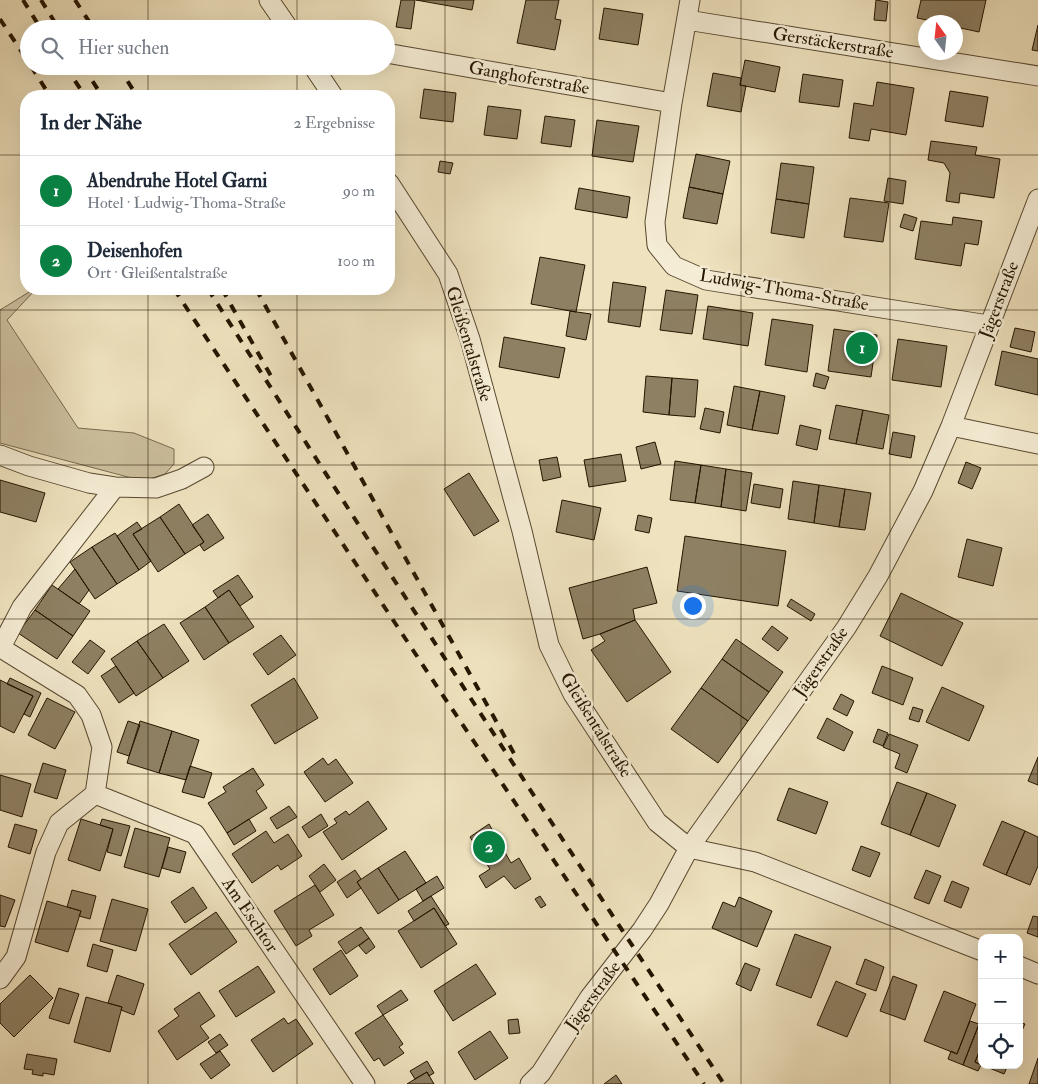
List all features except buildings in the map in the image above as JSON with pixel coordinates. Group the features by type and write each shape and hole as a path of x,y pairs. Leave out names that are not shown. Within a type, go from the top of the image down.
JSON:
{"street":[{"path":"270,0 283,20"},
{"name":"Ludwig-Thoma-Straße","path":"690,0 672,103 655,222 657,245 674,266 706,280 988,325"},
{"name":"Gerstäckerstraße","path":"687,20 1038,76"},
{"name":"Ganghoferstraße","path":"395,55 672,103"},
{"path":"319,75 329,90"},
{"name":"Gleißentalstraße","path":"395,192 448,274 478,368 522,531 549,645 572,694 657,822 689,848 755,862 978,949"},
{"name":"Jägerstraße","path":"530,1084 541,1073 590,997 642,930 689,848 851,620 878,576 923,491 951,426 988,325 1037,206"},
{"path":"951,426 1038,444"},
{"path":"0,454 29,466 115,487 156,488 182,479 204,467"},
{"path":"0,979 16,957 46,852 59,823 95,794 102,747 91,715 78,695 1,649 22,606 115,487"},
{"name":"Am Eschtor","path":"95,794 195,834 365,1084"},
{"path":"1023,968 1038,974"}],"shaded area":[{"path":"24,295 30,295 7,320 78,428 134,433 174,449 174,464 165,474 143,481 0,443 0,310"}],"railway":[{"path":"23,0 35,20"},
{"path":"41,0 53,20"},
{"path":"75,0 88,20"},
{"path":"0,19 20,49"},
{"path":"37,75 46,90"},
{"path":"71,75 81,90"},
{"path":"89,75 98,90"},
{"path":"124,75 133,90"},
{"path":"178,295 442,694 704,1084"},
{"path":"212,295 464,688 724,1084"},
{"path":"225,295 271,376"},
{"path":"259,295 516,757"}],"place":[{"name":"Abendruhe Hotel Garni","path":"862,348"},
{"name":"Deisenhofen","path":"489,847"}]}
